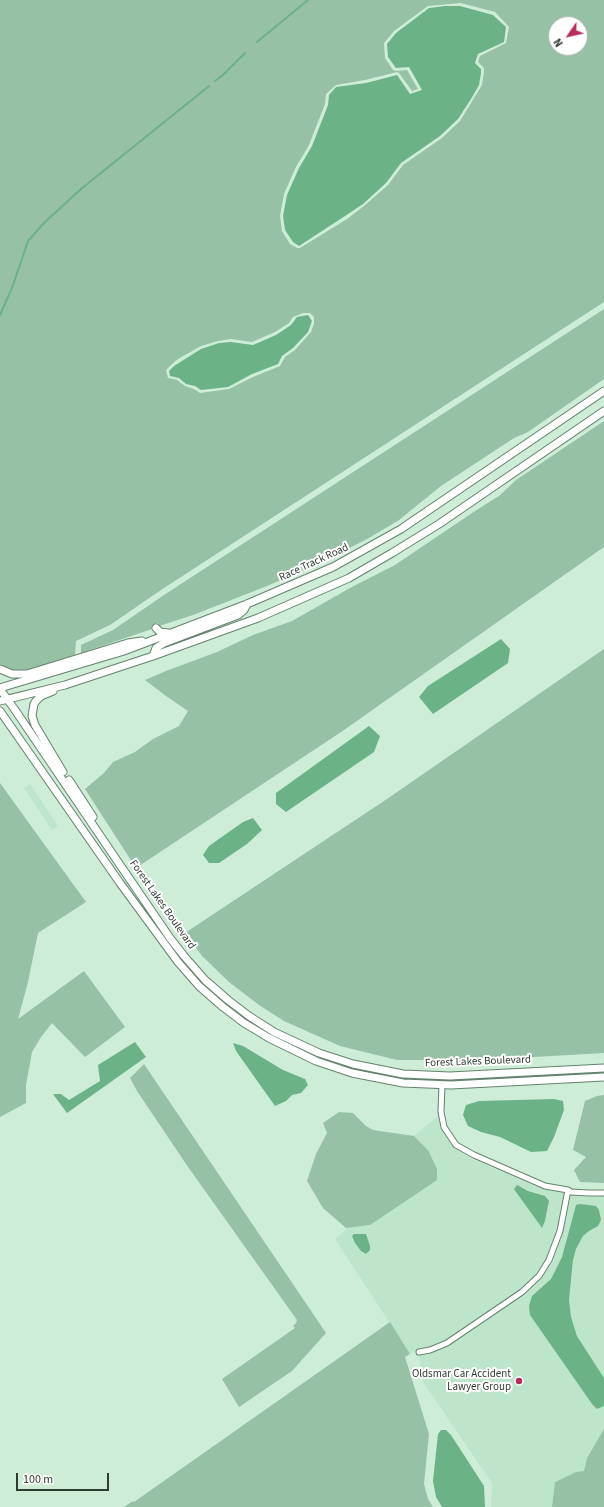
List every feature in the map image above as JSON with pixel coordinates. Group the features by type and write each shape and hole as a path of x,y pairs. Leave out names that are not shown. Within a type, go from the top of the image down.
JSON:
{"main road":[{"name":"Race Track Road","path":"0,689 124,651 247,604 333,567 383,540 429,511 604,391"},
{"path":"4,700 65,685 154,656 258,618 321,591 374,564 439,524 604,411"},
{"path":"154,656 156,648 164,643 238,615 244,610 247,604"},
{"path":"156,628 160,632 172,632"},
{"path":"0,669 12,674 27,674 128,643 148,641"},
{"path":"65,685 42,696 36,701 32,712 33,721 114,850 118,862"},
{"name":"Forest Lakes Boulevard","path":"0,689 4,700 64,781 170,938 184,956 206,980 249,1016 274,1032 319,1052 353,1064 403,1074 450,1076 604,1068"},
{"name":"Forest Lakes Boulevard","path":"0,711 164,945 200,986 244,1024 316,1061 352,1073 403,1083 442,1085 604,1077"}],"street":[{"path":"442,1085 442,1112 444,1127 456,1145 474,1156 545,1186 568,1190 570,1192 604,1193"},
{"path":"419,1352 430,1350 447,1343 522,1292 538,1276 549,1260 560,1232 568,1190"}],"shaded area":[{"path":"0,0 604,0 604,302 161,590 110,625 76,641 75,655 25,671 12,670 0,664","holes":["461,3 495,12 509,27 506,43 480,56 478,62 484,68 482,85 460,121 442,138 403,165 388,185 347,219 300,248 290,244 282,231 280,216 284,194 296,167 309,145 325,104 326,94 336,85 397,72 412,91 418,89 407,70 393,70 385,58 384,43 394,31 428,6","303,313 310,313 314,317 314,324 311,332 295,350 285,357 280,366 229,389 200,393 185,386 177,380 168,378 166,370 172,364 201,346 231,339 252,342 275,332 289,323 293,317"]},
{"path":"460,6 493,15 506,27 504,42 478,54 475,63 481,69 481,73 479,85 471,99 458,119 440,136 401,163 386,183 363,204 299,246 293,242 285,230 283,216 287,195 299,168 312,146 328,105 329,95 336,87 366,83 397,75 410,94 422,90 409,67 396,68 388,57 387,44 396,33 429,8"},
{"path":"604,309 604,379 528,432 514,438 441,486 399,520 369,538 317,565 193,615 159,626 158,623 152,626 152,629 81,653 81,645 113,630 164,595"},
{"path":"308,315 312,321 308,332 293,348 282,356 278,364 252,374 228,387 201,390 195,386 186,384 179,378 170,376 169,371 174,366 201,349 219,343 231,342 253,345 276,335 291,325 297,317"},
{"path":"604,421 604,547 344,730 136,868 85,789 104,773 113,762 135,752 153,739 179,726 188,711 145,680 217,652 253,635 292,621 350,588 395,565 499,496 516,480"},
{"path":"501,639 510,649 508,663 433,714 419,697 428,686"},
{"path":"604,649 604,1053 464,1061 444,1065 441,1063 422,1060 397,1060 340,1046 284,1021 259,1005 229,982 202,956 185,933 387,799"},
{"path":"369,726 380,736 374,752 286,812 276,804 276,793"},
{"path":"0,783 86,902 38,933 28,982 18,1019 84,971 125,1027 85,1057 52,1023 32,1052 26,1085 26,1103 0,1117"},
{"path":"30,784 58,826 52,830 24,788"},
{"path":"253,818 262,830 247,844 219,863 209,863 203,855 209,846 243,822"},
{"path":"135,1042 146,1057 67,1113 53,1094 61,1094 69,1100 100,1081 98,1065"},
{"path":"233,1043 243,1046 283,1070 305,1079 308,1085 301,1093 292,1095 286,1101 275,1106 236,1051"},
{"path":"144,1064 326,1333 292,1371 239,1407 222,1379 295,1328 293,1326 297,1320 186,1164 137,1091 130,1078"},
{"path":"604,1095 604,1183 580,1182 574,1170 586,1157 573,1150 585,1101"},
{"path":"554,1099 563,1101 564,1110 547,1151 531,1152 500,1137 481,1132 468,1126 463,1115 466,1105 479,1101"},
{"path":"339,1112 353,1113 366,1126 373,1130 414,1136 428,1150 437,1169 437,1180 370,1225 346,1228 323,1208 307,1181 316,1154 327,1133 323,1123"},
{"path":"438,1116 441,1129 454,1148 472,1159 543,1189 564,1193 557,1231 546,1259 536,1274 520,1290 446,1340 429,1347 416,1349 416,1351 410,1354 335,1239 349,1227 370,1225 437,1169 428,1150 414,1136","holes":["517,1185 528,1191 545,1196 549,1204 545,1221 541,1227 514,1189"]},
{"path":"517,1185 528,1191 545,1196 549,1201 542,1228 514,1189"},
{"path":"571,1195 589,1197 604,1196 604,1378 578,1337 571,1317 569,1300 573,1260 576,1249 583,1236 595,1228 576,1205 562,1257 551,1279 532,1296 597,1409 604,1406 604,1429 587,1458 584,1471 576,1472 555,1482 552,1507 491,1507 492,1483 423,1382 419,1355 431,1353 449,1346 524,1295 541,1279 553,1261 563,1232"},
{"path":"576,1205 596,1206 599,1210 601,1220 598,1226 583,1236 576,1249 573,1260 569,1300 571,1317 577,1336 604,1378 604,1406 597,1409 530,1315 529,1306 532,1296 551,1279 562,1257"},
{"path":"354,1234 366,1234 370,1250 366,1254 361,1251 355,1243 352,1236"},
{"path":"390,1322 410,1354 405,1357 429,1434 424,1484 428,1499 433,1507 124,1507 133,1501 134,1502"},
{"path":"604,1429 604,1507 552,1507 555,1482 576,1472 584,1471 587,1458"},
{"path":"441,1430 446,1430 451,1435 484,1486 485,1507 442,1507 436,1497 433,1481 438,1434"}],"waterway":[{"path":"257,42 308,0"},
{"path":"215,81 245,53"},
{"path":"0,315 12,288 28,241 44,223 81,189 209,86"}],"place":[{"name":"Oldsmar Car Accident Lawyer Group","path":"519,1381"}]}
